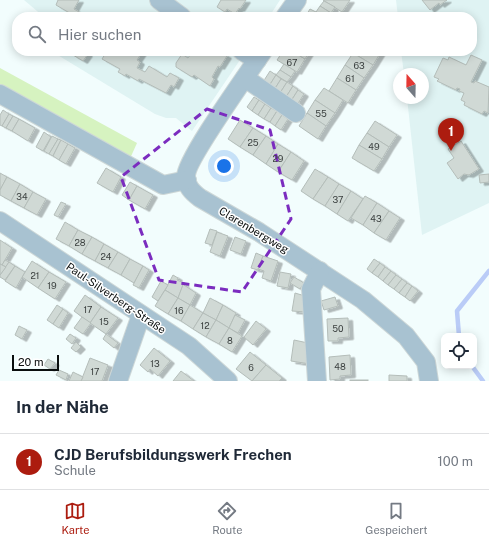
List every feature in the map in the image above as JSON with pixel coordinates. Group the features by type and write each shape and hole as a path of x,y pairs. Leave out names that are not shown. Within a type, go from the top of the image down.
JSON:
{"street":[{"path":"159,0 175,12"},
{"path":"289,12 297,0"},
{"path":"0,94 163,185 187,180 186,175 189,166 202,142 245,78 253,56"},
{"path":"245,78 296,113"},
{"name":"Clarenbergweg","path":"187,180 187,184 200,198 259,232 363,300 406,336 426,362 429,381"},
{"name":"Paul-Silverberg-Straße","path":"0,221 188,346 228,381"},
{"path":"317,381 311,289 320,271"},
{"path":"118,381 141,315"}],"highlighted area":[{"path":"207,109 270,130 291,219 242,292 159,280 121,177"}],"shaded area":[{"path":"24,0 280,0 272,12 38,12"},
{"path":"396,0 489,0 489,203 422,235 408,104 429,104 429,68 403,68 402,56 477,56 477,12 397,12"},
{"path":"59,56 243,56 192,131 176,118 166,118 155,114"}],"green space":[{"path":"0,68 137,143 128,163 0,89"}],"building":[{"path":"58,0 79,0 74,9 79,12 68,12 56,5"},
{"path":"221,0 246,0 236,12 232,12 227,9 225,12 217,7"},
{"path":"323,0 350,0 342,12"},
{"path":"422,0 447,0 440,5 439,3 430,10"},
{"path":"324,1 335,7 332,12 329,12 320,6"},
{"path":"320,6 329,12 316,12"},
{"path":"310,9 316,12 308,12"},
{"path":"75,56 87,56 83,61"},
{"path":"104,56 140,56 137,60 140,62 137,68 145,72 149,66 167,77 170,73 179,78 174,87 171,85 166,93 139,79 138,81 126,74 125,76 118,72 120,69 102,59"},
{"path":"181,56 188,58 189,56 227,56 220,67 218,66 212,77 214,79 210,86 194,75 192,77 176,67 176,63"},
{"path":"280,56 300,56 305,59 297,72 277,60"},
{"path":"300,56 307,56 305,59"},
{"path":"351,56 358,56 373,65 364,78 345,65"},
{"path":"358,56 379,56 373,65"},
{"path":"470,56 482,60 471,82 474,83 475,81 489,87 488,113 484,111 482,114 464,105 465,102 461,100 464,93 459,91 460,89 457,88 456,90 437,81 439,79 434,77 443,58 448,60 449,57 466,65"},
{"path":"284,64 295,71 291,77 280,70"},
{"path":"345,65 364,78 356,90 337,78"},
{"path":"280,70 291,77 287,82 276,75"},
{"path":"270,71 276,75 269,86 263,82"},
{"path":"276,75 281,79 274,90 269,86"},
{"path":"337,78 356,90 348,103 329,91"},
{"path":"281,79 287,82 280,93 274,90"},
{"path":"287,82 293,86 286,97 280,93"},
{"path":"293,86 298,90 291,101 286,97"},
{"path":"324,88 343,100 335,113 315,100"},
{"path":"298,90 304,94 297,105 291,101"},
{"path":"254,97 259,100 252,111 247,107"},
{"path":"259,100 265,104 258,115 252,111"},
{"path":"315,100 335,113 326,126 307,113"},
{"path":"265,104 271,108 264,119 258,115"},
{"path":"271,108 277,111 270,122 264,119"},
{"path":"3,110 9,114 2,126 0,125 0,115"},
{"path":"277,111 282,115 275,126 270,122"},
{"path":"307,113 326,126 318,139 299,126"},
{"path":"9,114 13,116 6,128 2,126"},
{"path":"282,115 288,119 281,130 275,126"},
{"path":"13,116 19,119 12,131 6,128"},
{"path":"19,119 35,128 28,141 12,131"},
{"path":"240,120 253,128 240,147 228,139"},
{"path":"375,121 397,135 389,147 367,133"},
{"path":"253,128 266,136 253,155 240,147"},
{"path":"44,132 51,137 43,151 36,147"},
{"path":"367,133 389,147 382,159 359,145"},
{"path":"52,136 58,139 49,154 44,151"},
{"path":"266,136 278,144 266,164 253,155"},
{"path":"58,139 61,140 53,156 49,154"},
{"path":"61,140 68,144 59,160 53,156"},
{"path":"461,141 479,169 469,175 464,174 458,179 447,163 454,158 448,149"},
{"path":"68,144 75,148 66,164 59,160"},
{"path":"278,144 291,152 278,172 266,164"},
{"path":"359,145 382,159 374,171 352,158"},
{"path":"291,152 304,161 292,180 278,172"},
{"path":"106,168 121,177 113,192 97,183"},
{"path":"315,169 328,177 313,199 301,191"},
{"path":"0,173 7,177 0,190"},
{"path":"489,174 489,182 480,183 479,175"},
{"path":"7,177 20,184 11,201 0,195 0,190"},
{"path":"328,177 339,184 325,206 313,199"},
{"path":"130,182 137,186 129,200 122,195"},
{"path":"20,184 33,192 24,208 11,201"},
{"path":"339,184 351,191 337,214 325,206"},
{"path":"137,186 153,195 145,209 129,200"},
{"path":"351,191 363,199 348,221 337,214"},
{"path":"33,192 46,199 37,215 24,208"},
{"path":"365,196 377,203 363,225 351,218"},
{"path":"61,202 66,204 58,217 54,215"},
{"path":"377,203 389,211 374,233 363,225"},
{"path":"389,211 400,218 386,240 374,233"},
{"path":"65,222 78,230 69,246 56,239"},
{"path":"210,229 217,231 212,245 205,243"},
{"path":"78,230 92,237 82,254 69,246"},
{"path":"217,232 228,236 220,256 210,252"},
{"path":"92,237 104,244 95,261 82,254"},
{"path":"235,237 246,241 241,254 230,250"},
{"path":"0,240 12,248 2,265 0,264"},
{"path":"104,244 118,252 108,268 95,261"},
{"path":"118,252 130,259 121,275 108,268"},
{"path":"256,253 263,256 258,270 251,268"},
{"path":"263,256 278,261 271,281 262,278 264,271 258,269"},
{"path":"130,259 143,266 134,283 121,275"},
{"path":"374,259 380,263 372,273 367,269"},
{"path":"5,260 9,262 6,267 2,265"},
{"path":"32,261 49,272 38,288 22,277"},
{"path":"9,262 15,266 5,280 0,277 0,275"},
{"path":"380,263 385,267 378,277 372,273"},
{"path":"0,264 6,267 0,275"},
{"path":"15,266 25,272 16,288 5,281"},
{"path":"143,266 149,270 139,288 133,285"},
{"path":"385,267 391,271 383,281 378,277"},
{"path":"391,271 396,275 388,285 383,281"},
{"path":"49,272 66,282 55,299 38,288"},
{"path":"280,272 291,274 288,288 277,286"},
{"path":"173,275 178,278 177,280 184,283 178,298 165,290"},
{"path":"396,275 402,279 394,289 388,285"},
{"path":"294,277 304,283 300,289 290,283"},
{"path":"402,279 407,283 399,293 394,289"},
{"path":"161,281 168,285 158,301 152,297"},
{"path":"184,282 184,285 196,293 190,305 178,298"},
{"path":"407,283 412,286 405,297 399,293"},
{"path":"412,286 418,291 410,301 405,297"},
{"path":"165,290 178,298 168,314 155,306"},
{"path":"295,293 305,296 306,312 292,311"},
{"path":"85,295 101,307 90,323 74,311"},
{"path":"335,297 338,306 324,310 321,301"},
{"path":"178,298 190,305 181,321 168,314"},
{"path":"210,298 223,305 216,320 203,313"},
{"path":"57,305 63,309 53,324 47,320"},
{"path":"190,305 203,313 193,329 181,321"},
{"path":"223,305 236,313 229,328 216,320"},
{"path":"101,307 118,318 106,334 90,323"},
{"path":"63,309 68,313 59,328 53,324"},
{"path":"203,313 216,320 206,337 193,329"},
{"path":"235,315 245,320 238,333 229,328"},
{"path":"82,317 91,323 83,334 74,328"},
{"path":"348,318 349,337 338,338 338,341 328,341 327,319"},
{"path":"216,320 229,328 219,344 206,337"},
{"path":"256,321 266,329 253,345 244,337"},
{"path":"19,326 27,330 22,339 15,335"},
{"path":"229,328 242,336 232,352 219,344"},
{"path":"70,334 76,338 72,344 66,339"},
{"path":"106,334 118,343 114,348 103,339"},
{"path":"294,340 308,343 310,364 291,361"},
{"path":"76,342 81,347 76,352 71,348"},
{"path":"154,348 170,361 158,376 150,369 148,372 140,365"},
{"path":"250,352 266,365 252,381 236,369"},
{"path":"350,355 351,375 340,376 340,379 330,380 329,357"},
{"path":"90,358 108,365 102,381 81,381"},
{"path":"48,359 55,363 50,369 44,365"},
{"path":"266,365 282,378 279,381 252,381"},
{"path":"59,370 68,374 66,380 56,375"},
{"path":"181,371 194,381 173,381"},
{"path":"73,372 83,377 81,381 69,381"},
{"path":"389,375 407,376 407,381 389,381"},
{"path":"368,380 368,381 350,381"}],"waterway":[{"path":"459,333 457,311 489,271"},
{"path":"474,369 483,381"}],"place":[{"name":"CJD Berufsbildungswerk Frechen","path":"451,151"}]}
